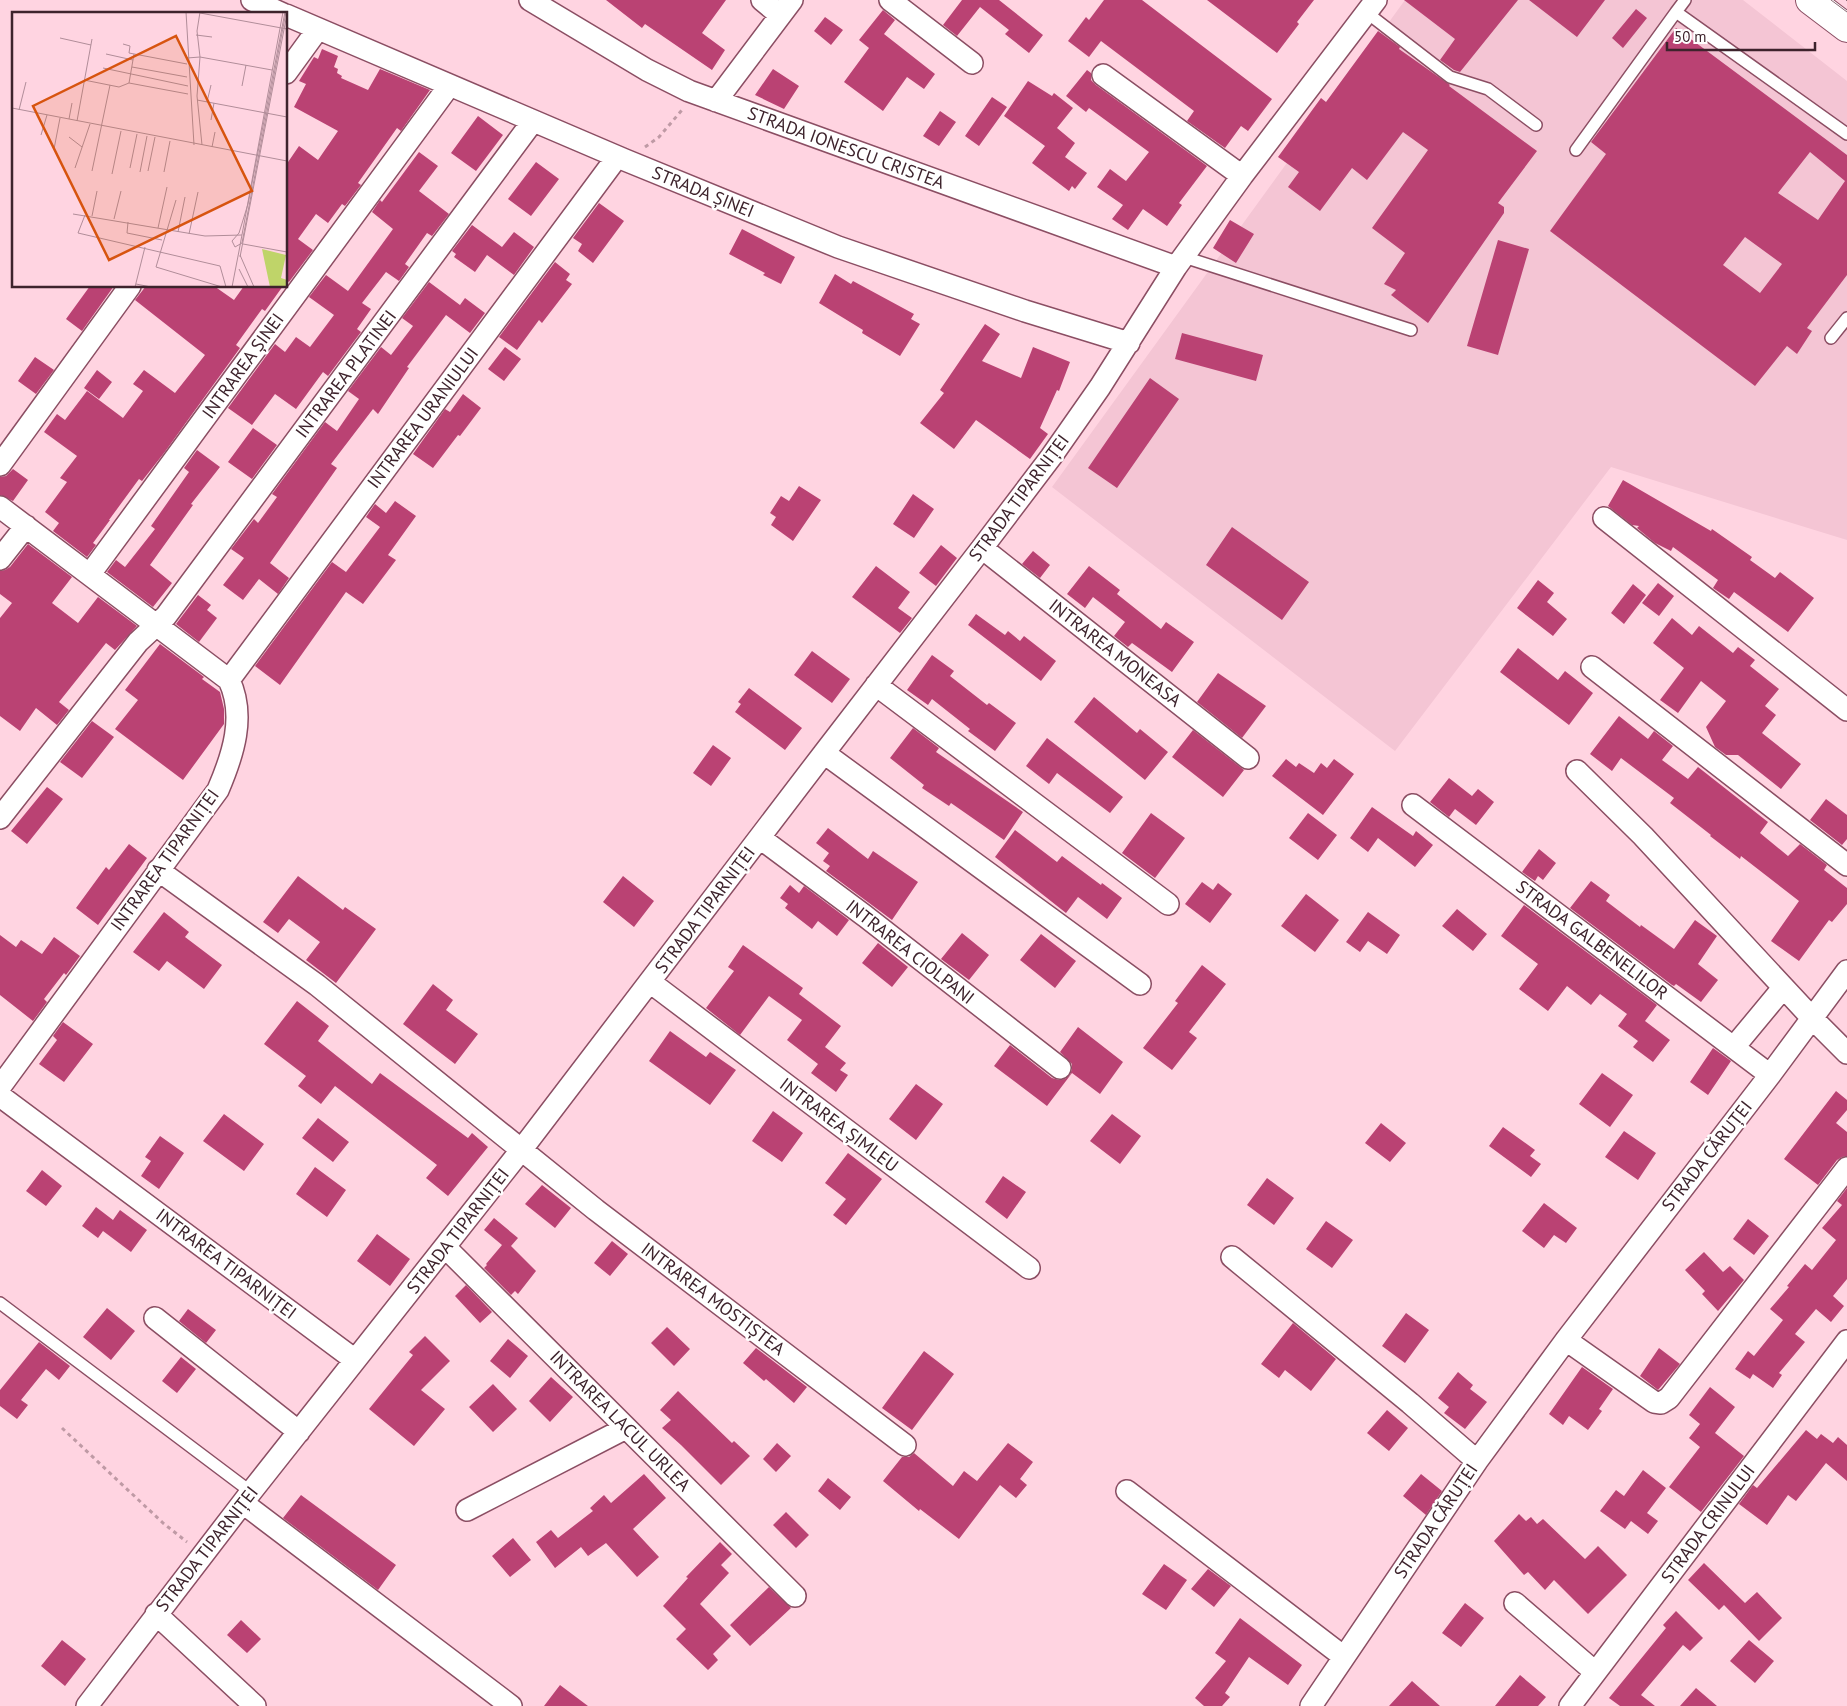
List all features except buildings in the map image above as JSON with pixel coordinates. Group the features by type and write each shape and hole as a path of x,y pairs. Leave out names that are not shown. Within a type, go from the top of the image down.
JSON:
{"main road":[{"path":"1810,0 1847,28"}],"street":[{"name":"STRADA IONESCU CRISTEA","path":"530,0 647,70 716,101 1180,262"},
{"path":"716,101 786,8 762,0"},
{"path":"890,0 972,63"},
{"name":"STRADA ȘINEI","path":"258,1 281,12"},
{"name":"STRADA TIPARNIȚEI","path":"87,1706 247,1497 522,1149 982,548 1051,456 1129,343 1180,262 1242,176 1371,6"},
{"name":"STRADA ȘINEI","path":"288,15 621,159 838,247 1025,311 1129,343"},
{"path":"288,70 318,29"},
{"path":"1104,75 1242,176"},
{"name":"INTRAREA ȘINEI","path":"90,574 449,86"},
{"name":"INTRAREA PLATINEI","path":"0,818 138,642 166,616 533,121"},
{"name":"INTRAREA URANIULUI","path":"229,680 621,159"},
{"path":"0,465 129,288"},
{"path":"0,507 229,680"},
{"path":"1604,518 1847,710"},
{"path":"0,559 26,526"},
{"name":"INTRAREA MONEASA","path":"982,548 1248,758"},
{"path":"1592,667 1847,865"},
{"name":"INTRAREA TIPARNIȚEI","path":"0,1087 218,790 230,761 236,733 238,710 235,692 229,680"},
{"path":"876,685 1168,904"},
{"path":"824,753 1140,984"},
{"path":"1577,771 1643,836 1783,988 1847,1054"},
{"name":"STRADA GALBENELILOR","path":"1413,805 1770,1076"},
{"name":"INTRAREA CIOLPANI","path":"760,838 865,916 1060,1068"},
{"name":"INTRAREA MOSTIȘTEA","path":"158,870 317,984 596,1210 905,1445"},
{"name":"STRADA CĂRUȚEI","path":"1311,1706 1477,1462 1566,1340 1770,1076 1847,971"},
{"name":"INTRAREA ȘIMLEU","path":"650,982 1029,1268"},
{"path":"1734,1048 1783,988"},
{"name":"INTRAREA TIPARNIȚEI","path":"0,1096 355,1360"},
{"path":"1566,1340 1654,1402 1661,1403 1669,1398 1847,1168"},
{"name":"INTRAREA LACUL URLEA","path":"445,1247 796,1596"},
{"path":"1232,1257 1410,1403 1477,1462"},
{"path":"155,1318 299,1432"},
{"name":"STRADA CRINULUI","path":"1570,1706 1847,1341"},
{"path":"467,1510 626,1428"},
{"path":"1127,1491 1344,1657"},
{"path":"247,1497 511,1706"},
{"path":"1515,1603 1595,1672"},
{"path":"156,1614 255,1706"}],"lane":[{"path":"1576,150 1685,0"},
{"path":"1371,6 1450,77 1488,89 1536,125"},
{"path":"1676,12 1847,134"},
{"path":"1180,262 1411,330"},
{"path":"1831,338 1847,318"},
{"path":"0,1303 247,1497"}],"path":[{"path":"621,159 659,137 678,117 694,92"},
{"path":"62,1428 163,1523 202,1555"}],"shaded area":[{"path":"1405,0 1743,0 1847,81 1847,540 1611,467 1395,751 1052,487"}],"tram line":[{"path":"1831,0 1847,12"}]}
